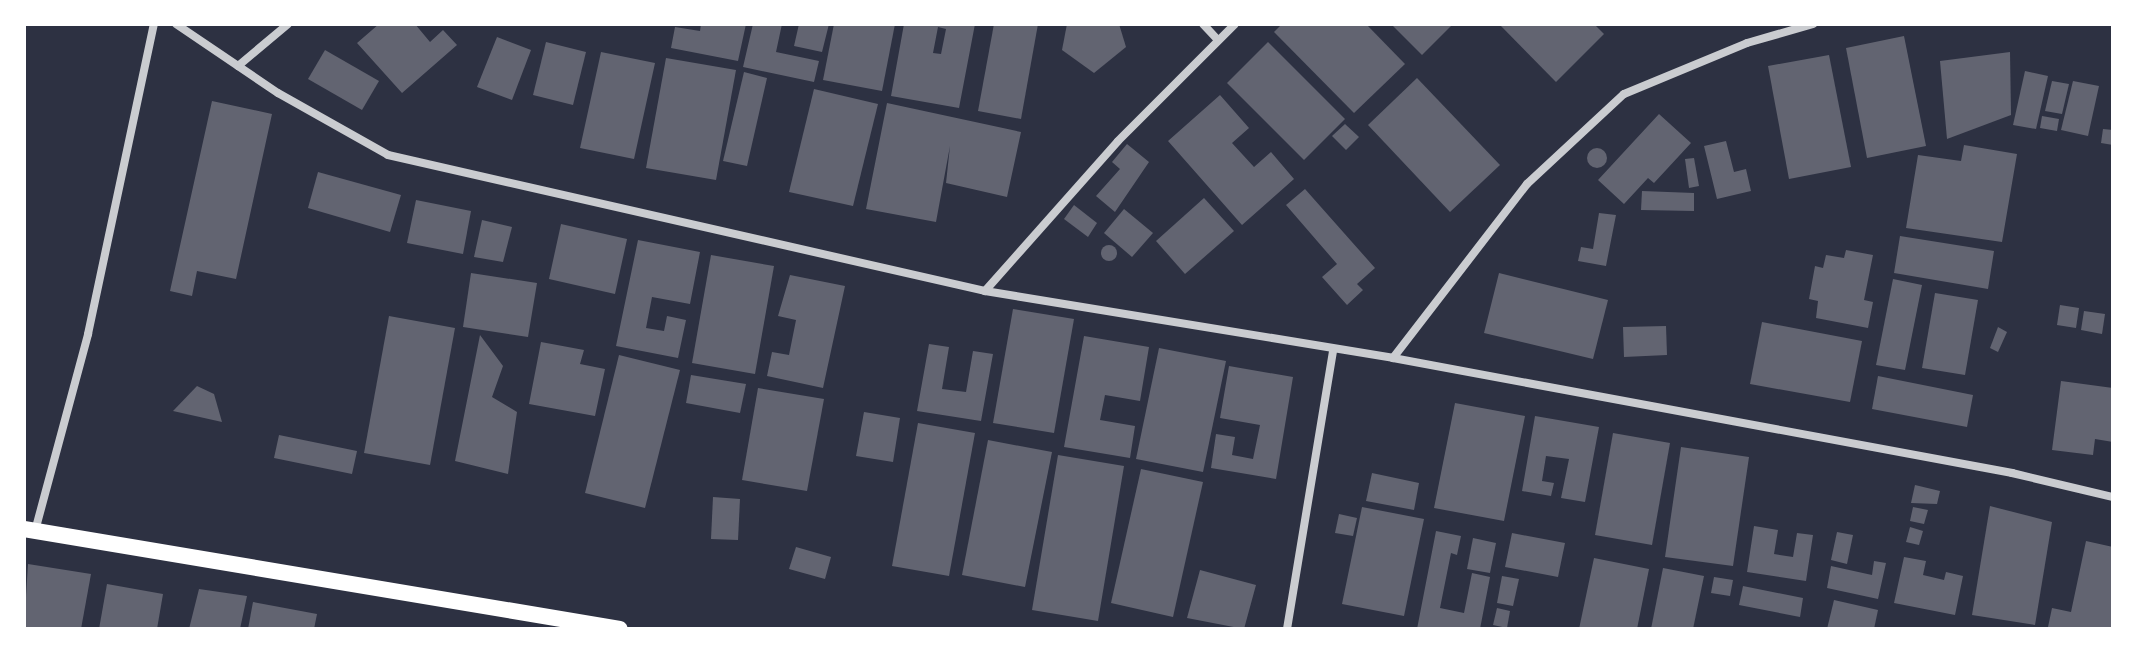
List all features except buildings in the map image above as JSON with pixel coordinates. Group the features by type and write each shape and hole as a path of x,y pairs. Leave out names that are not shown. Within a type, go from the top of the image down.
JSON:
{"main road":[{"path":"30,530 620,629"}],"street":[{"path":"30,530 88,334 154,24"},
{"path":"176,24 238,66 388,155 985,291 1333,351 1393,358 2012,473 2113,497"},
{"path":"238,66 288,24"},
{"path":"1203,24 1217,39"},
{"path":"985,291 1118,141 1235,24"},
{"path":"1393,358 1527,184 1624,94 1747,43 1813,24"},
{"path":"1287,629 1333,351"}]}
